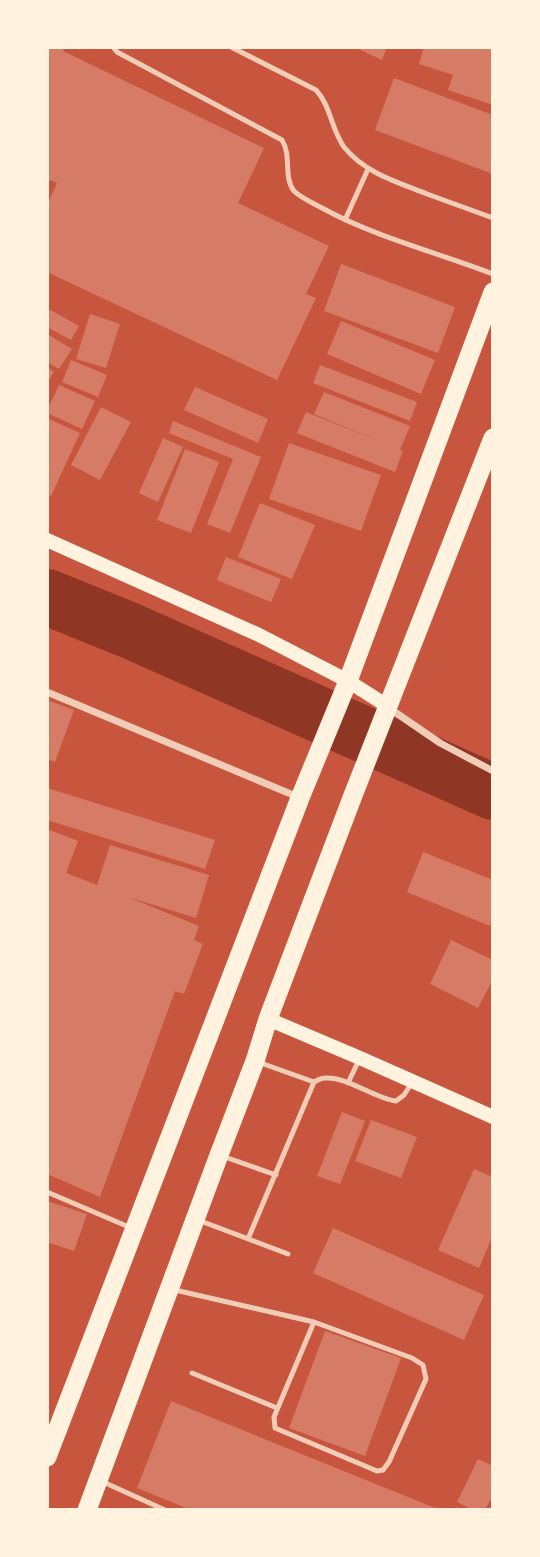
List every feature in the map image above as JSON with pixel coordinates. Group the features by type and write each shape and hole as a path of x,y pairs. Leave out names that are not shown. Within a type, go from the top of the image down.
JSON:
{"highway":[{"path":"47,1457 300,798 348,681 493,292"},
{"path":"87,1510 255,1061 268,1019 493,439"}],"main road":[{"path":"47,540 257,634 348,681 388,707"},
{"path":"268,1019 493,1117"}],"street":[{"path":"47,692 300,798"},
{"path":"388,707 440,743 493,771"}],"lane":[{"path":"113,47 117,52 282,139 287,148 288,178 291,188 298,195 345,220 493,274"},
{"path":"230,47 316,90 325,100 344,146 368,169 493,218"},
{"path":"345,220 368,169"},
{"path":"348,1083 360,1058"},
{"path":"255,1061 314,1082 325,1078 348,1083 385,1099 397,1101 412,1082"},
{"path":"248,1239 314,1082"},
{"path":"219,1155 276,1175"},
{"path":"47,1192 135,1230"},
{"path":"195,1219 288,1254"},
{"path":"169,1289 314,1322 412,1357 423,1365 426,1379 383,1470 377,1471 275,1428 274,1417 314,1322"},
{"path":"192,1373 278,1408"},
{"path":"98,1480 165,1510"}],"building":[{"path":"47,47 65,47 63,51 264,148 238,203 329,246 306,294 316,298 277,380 47,272 47,205 57,183 47,179"},
{"path":"354,47 387,47 382,60"},
{"path":"424,47 493,47 493,105 448,90 453,75 419,64"},
{"path":"394,78 493,115 493,174 375,130"},
{"path":"341,264 455,307 438,353 324,311"},
{"path":"47,308 79,326 71,340 47,327"},
{"path":"90,314 120,324 106,368 76,359"},
{"path":"341,321 435,360 421,394 327,354"},
{"path":"47,334 72,349 59,369 47,362"},
{"path":"71,360 107,375 98,397 62,382"},
{"path":"320,365 417,402 410,421 313,383"},
{"path":"47,367 54,372 47,383"},
{"path":"59,385 95,401 82,429 47,413"},
{"path":"195,387 268,419 258,443 184,410"},
{"path":"324,392 410,426 395,472 297,433 306,412 378,441 314,414"},
{"path":"101,407 131,422 100,480 71,465"},
{"path":"47,418 80,433 51,496 47,494"},
{"path":"173,421 261,457 230,533 207,524 233,459 169,433"},
{"path":"163,438 183,447 158,502 139,493"},
{"path":"289,443 381,475 361,531 269,499"},
{"path":"185,449 219,462 191,533 157,520"},
{"path":"260,503 315,525 292,579 238,557"},
{"path":"226,557 281,579 271,602 217,580"},
{"path":"47,700 74,710 55,762 47,759"},
{"path":"47,788 215,840 205,869 47,820"},
{"path":"47,829 78,841 66,873 97,885 110,845 209,875 196,918 128,897 199,926 194,940 203,944 184,994 175,991 100,1197 47,1174"},
{"path":"423,852 493,880 493,919 490,926 407,892"},
{"path":"451,940 493,960 493,979 478,1008 430,984"},
{"path":"342,1112 365,1121 340,1184 317,1176"},
{"path":"371,1120 417,1137 401,1178 355,1161"},
{"path":"474,1169 493,1177 493,1235 479,1268 438,1250"},
{"path":"47,1201 87,1214 74,1251 47,1242"},
{"path":"333,1228 484,1295 464,1340 313,1273"},
{"path":"325,1331 401,1358 365,1456 289,1428"},
{"path":"171,1401 440,1510 191,1510 137,1488"},
{"path":"478,1459 493,1466 493,1495 485,1510 473,1510 457,1502"}],"waterway":[{"path":"47,597 131,631 493,792"}]}
